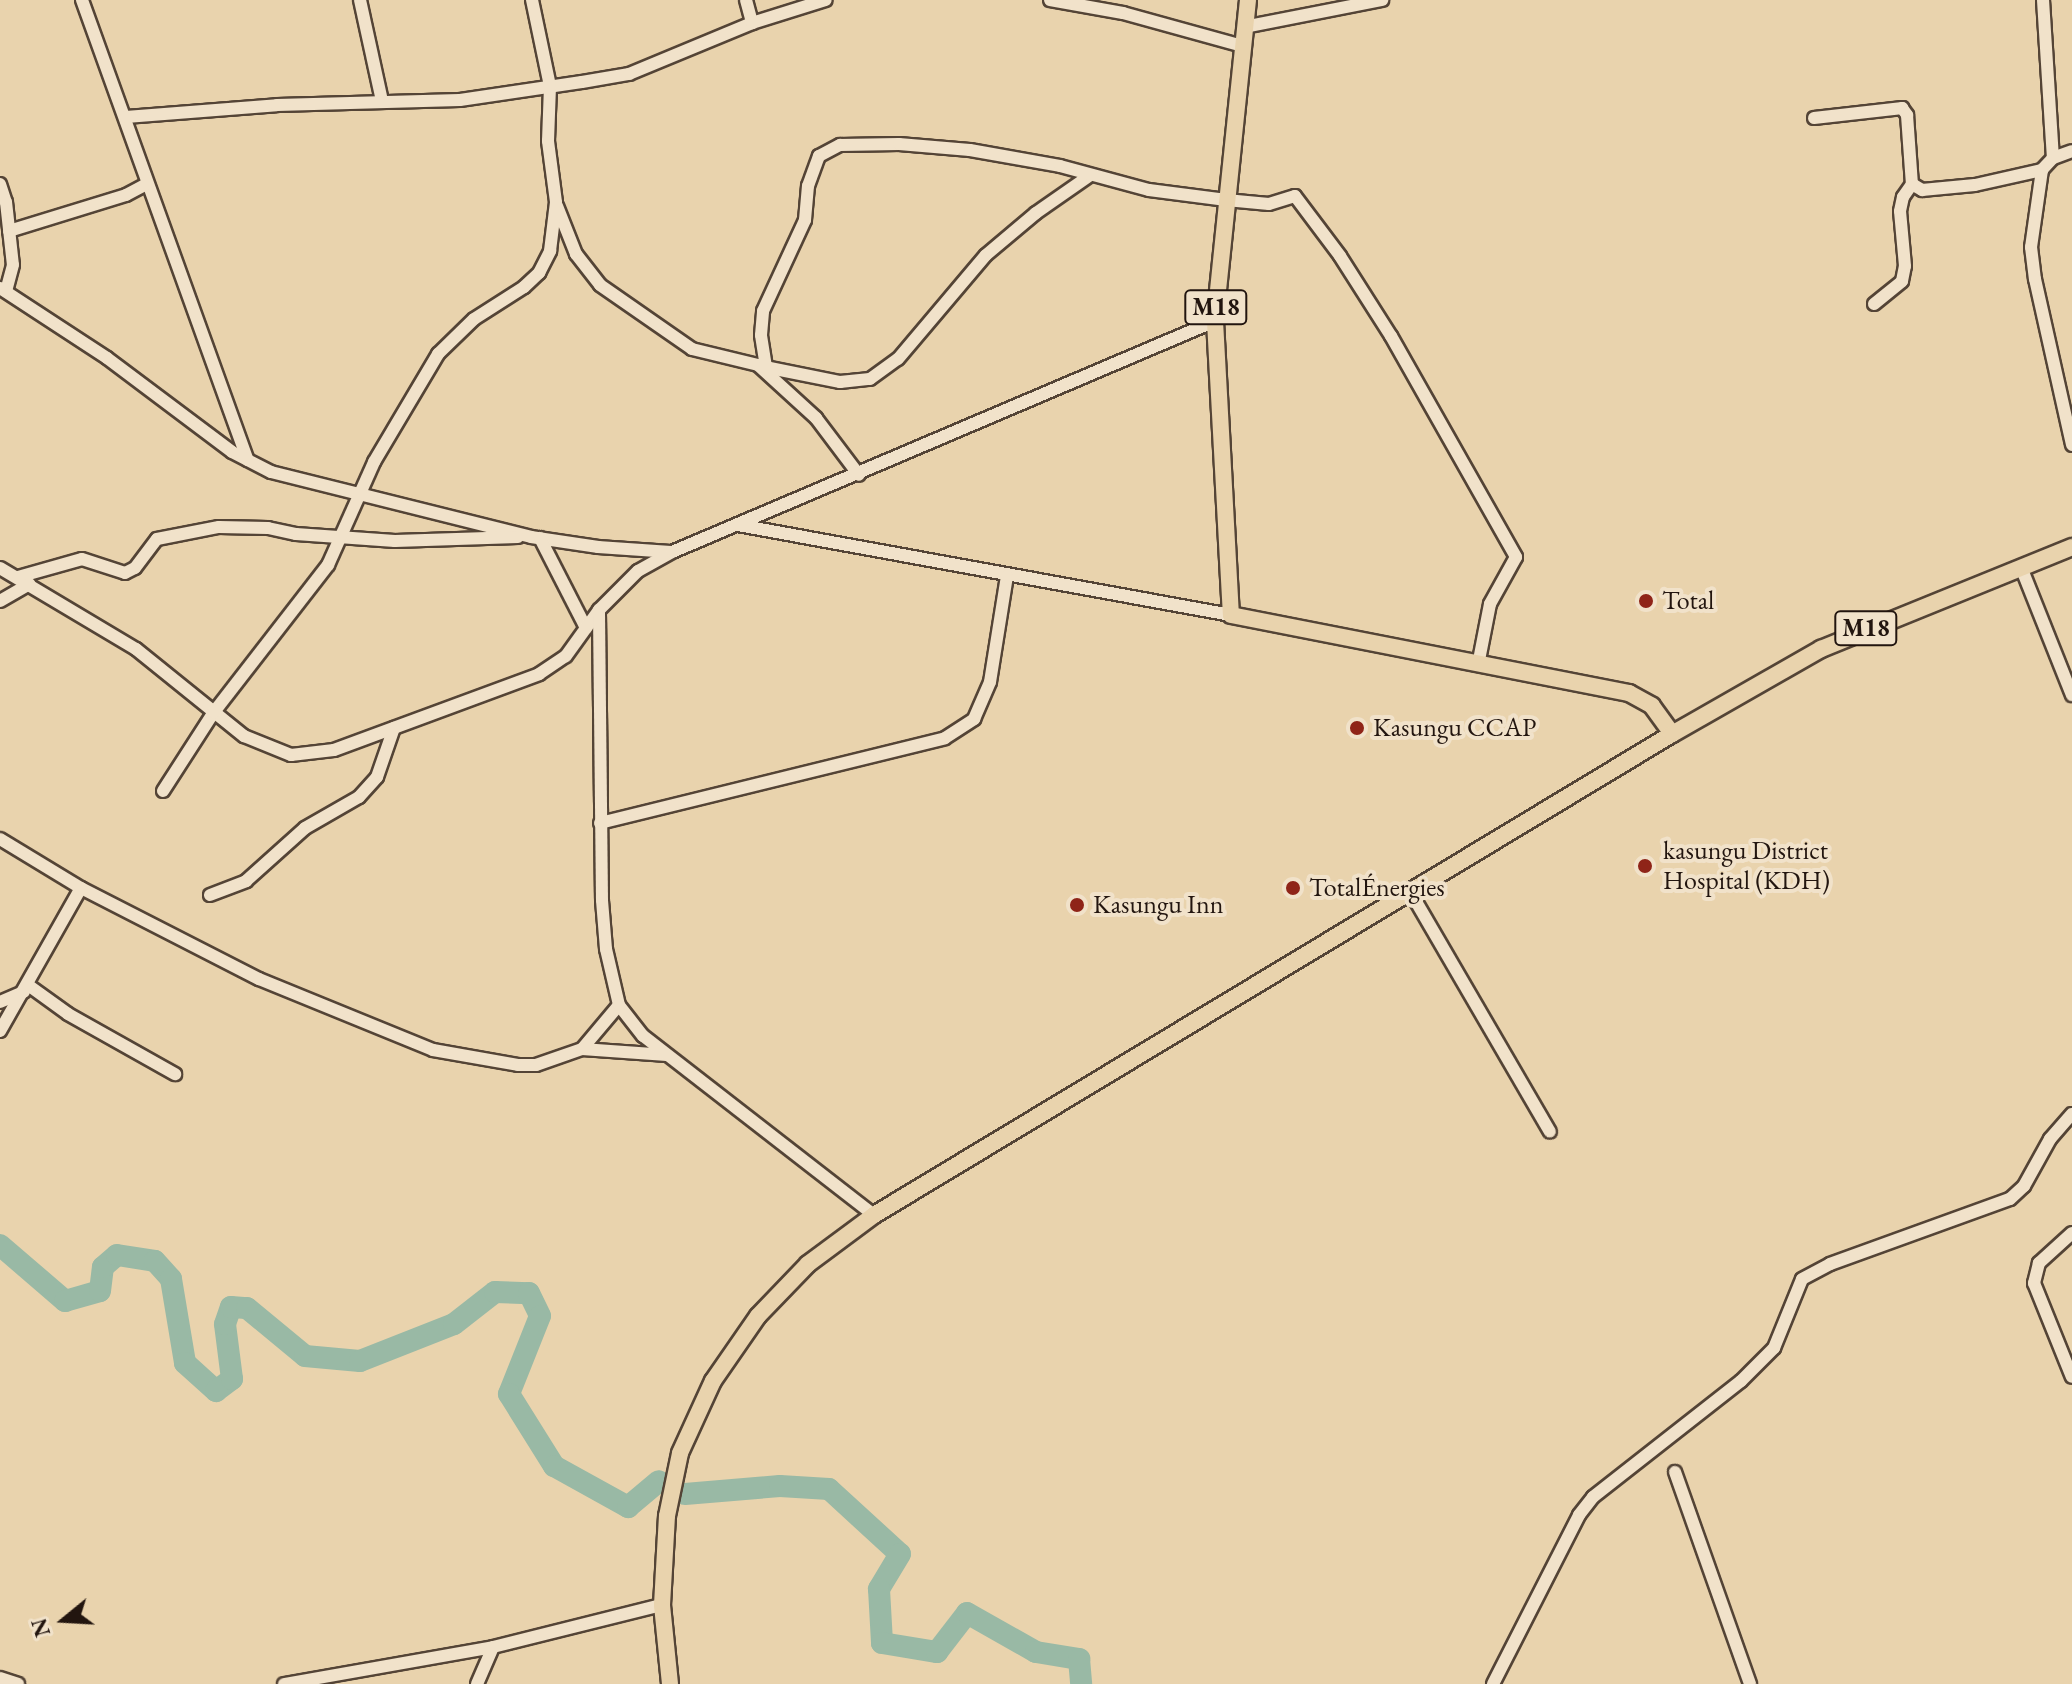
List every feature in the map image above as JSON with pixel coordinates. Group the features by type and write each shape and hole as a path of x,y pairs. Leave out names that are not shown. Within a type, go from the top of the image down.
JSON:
{"main road":[{"name":"M18","path":"1231,615 1215,321 1248,0"},
{"name":"M18","path":"1672,734 1842,638 2072,547"},
{"path":"670,1684 662,1605 667,1516 680,1453 713,1381 758,1316 808,1264 874,1215 1672,734 1652,706 1629,693 1231,615"}],"street":[{"path":"82,0 248,460"},
{"path":"360,0 382,101"},
{"path":"532,0 550,86 548,141 556,202 576,254 600,285 692,349 840,382 870,379 898,359 986,255 1036,213 1089,176"},
{"path":"746,0 752,23"},
{"path":"126,117 382,101 460,100 629,74 752,23 826,0"},
{"path":"1050,0 1123,13 1243,46"},
{"path":"1244,27 1382,0"},
{"path":"2043,0 2053,158"},
{"path":"1814,118 1902,108 1907,115 1912,184 1903,197 1900,211 1905,266 1902,281 1874,304"},
{"path":"859,475 816,418 762,366 763,311 805,220 808,186 819,156 828,149 840,145 899,144 970,150 1060,166 1149,190 1269,204 1295,196 1340,256 1391,336 1516,557 1490,604 1478,665"},
{"path":"2072,151 2053,158 2042,170 2031,247 2035,279 2072,445"},
{"path":"1912,184 1922,190 1975,185 2042,170"},
{"path":"0,184 13,265 3,290 107,358 248,460 271,472 536,538 586,628"},
{"path":"9,231 126,195 147,184"},
{"path":"163,791 214,712 315,585 343,536 359,495 412,393 438,354 474,319 539,273 550,251 556,202"},
{"path":"0,568 155,662 259,745 291,755 324,753 539,674 566,656 599,610 638,571 672,552 1215,321"},
{"path":"738,525 1231,615"},
{"path":"18,577 82,559 96,561 125,573 135,568 157,539 219,527 436,541 536,538 672,552"},
{"path":"2021,567 2072,695"},
{"path":"600,823 945,738 974,719 990,682 1007,576"},
{"path":"0,601 30,584"},
{"path":"599,610 600,823 606,949 619,1005 643,1036 874,1215"},
{"path":"210,895 246,881 305,828 359,797 377,777 394,728"},
{"path":"0,839 81,888 259,979 433,1050 518,1065 536,1065 582,1049 667,1055"},
{"path":"0,1031 81,888"},
{"path":"1411,893 1550,1132"},
{"path":"0,1002 26,989"},
{"path":"26,989 175,1074"},
{"path":"582,1049 619,1005"},
{"path":"1493,1684 1579,1515 1593,1497 1741,1381 1774,1348 1802,1279 1830,1264 2010,1199 2024,1186 2050,1139 2072,1114"},
{"path":"2072,1233 2039,1263 2034,1283 2072,1377"},
{"path":"1675,1472 1750,1684"},
{"path":"284,1684 493,1647 662,1605"},
{"path":"477,1684 493,1647"},
{"path":"0,1678 18,1684"}],"waterway":[{"path":"0,1245 65,1301 100,1291 103,1267 117,1255 155,1261 171,1279 185,1363 216,1391 232,1379 225,1324 231,1307 247,1308 305,1356 360,1361 454,1324 495,1292 529,1293 540,1316 509,1394 554,1466 628,1507 659,1481"},
{"path":"685,1494 780,1486 829,1489 900,1554 879,1589 882,1643 937,1652 967,1613 1036,1652 1079,1659 1081,1684"}],"place":[{"name":"Total","path":"1646,601"},
{"name":"Kasungu CCAP","path":"1357,728"},
{"name":"kasungu District Hospital (KDH)","path":"1645,866"},
{"name":"TotalÉnergies","path":"1293,888"},
{"name":"Kasungu Inn","path":"1077,905"}]}
